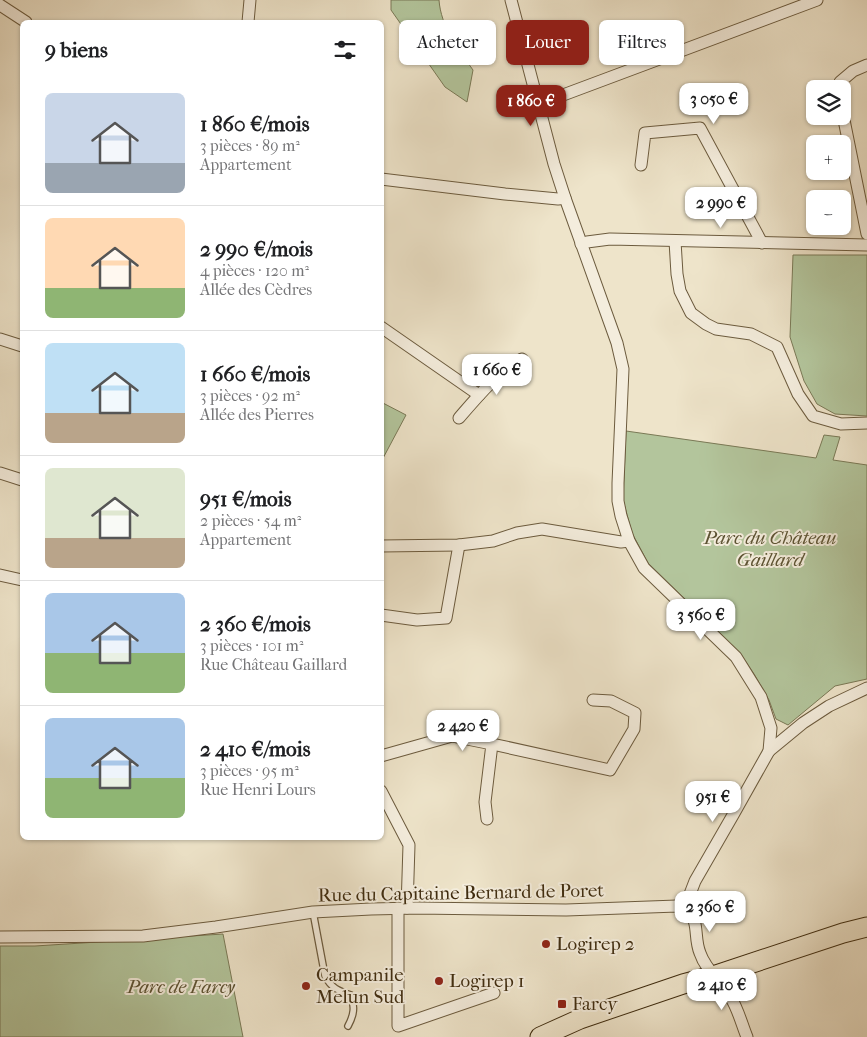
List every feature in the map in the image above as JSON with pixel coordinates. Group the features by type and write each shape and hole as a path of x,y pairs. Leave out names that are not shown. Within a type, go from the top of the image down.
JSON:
{"main road":[{"path":"540,1037 580,1019 683,984 867,927"}],"street":[{"path":"248,20 250,0"},
{"path":"511,0 565,198 617,343 623,369 618,501 629,541 644,568 736,658 751,679 761,697 771,728 769,751"},
{"path":"539,104 817,0"},
{"path":"0,5 23,20"},
{"path":"842,80 853,71 867,65"},
{"path":"845,125 867,234"},
{"path":"641,165 645,133 700,128 762,243"},
{"path":"384,179 505,194 565,198"},
{"path":"581,244 610,239 867,245"},
{"path":"676,240 677,274 680,291 691,312 716,329 750,334 777,348 798,394 813,416 841,424 867,423"},
{"path":"384,329 479,395"},
{"path":"0,339 20,345"},
{"path":"460,418 479,395 510,366 522,359"},
{"path":"0,473 20,479"},
{"path":"384,546 459,545 493,542 517,534 542,529 621,542 629,541"},
{"path":"384,615 417,620 446,618 459,545"},
{"path":"0,575 20,580"},
{"path":"747,1037 732,998 713,976 699,952 695,922 692,914 685,907 695,881 769,751 803,722 829,706 867,688"},
{"path":"384,755 452,736 610,770 634,729 635,714 612,701 593,700"},
{"path":"771,728 787,735"},
{"path":"487,819 484,802 492,744"},
{"path":"384,797 409,845 403,908 398,1026 494,993"},
{"name":"Rue du Capitaine Bernard de Poret","path":"0,936 143,936 313,912 403,908 566,910 685,907"}],"lane":[{"path":"313,912 325,976 335,988 351,995 353,1001 353,1018 348,1026"}],"green space":[{"path":"391,0 439,0 443,20 399,21 391,10"},
{"path":"430,65 469,65 473,70 467,102 445,87"},
{"path":"793,255 867,255 867,416 835,414 817,404 804,381 790,337"},
{"path":"384,404 406,415 384,456"},
{"name":"Parc du Château Gaillard","path":"626,431 816,458 824,435 840,437 833,460 867,465 867,679 835,686 788,725 776,719 769,700 740,653 648,563 632,533 623,500"},
{"name":"Parc de Farcy","path":"223,934 243,1037 0,1037 0,946 35,946"}],"place":[{"name":"Logirep 2","path":"546,944"},
{"name":"Logirep 1","path":"439,981"},
{"name":"Campanile Melun Sud","path":"306,986"},
{"name":"Farcy","path":"562,1004"}]}
